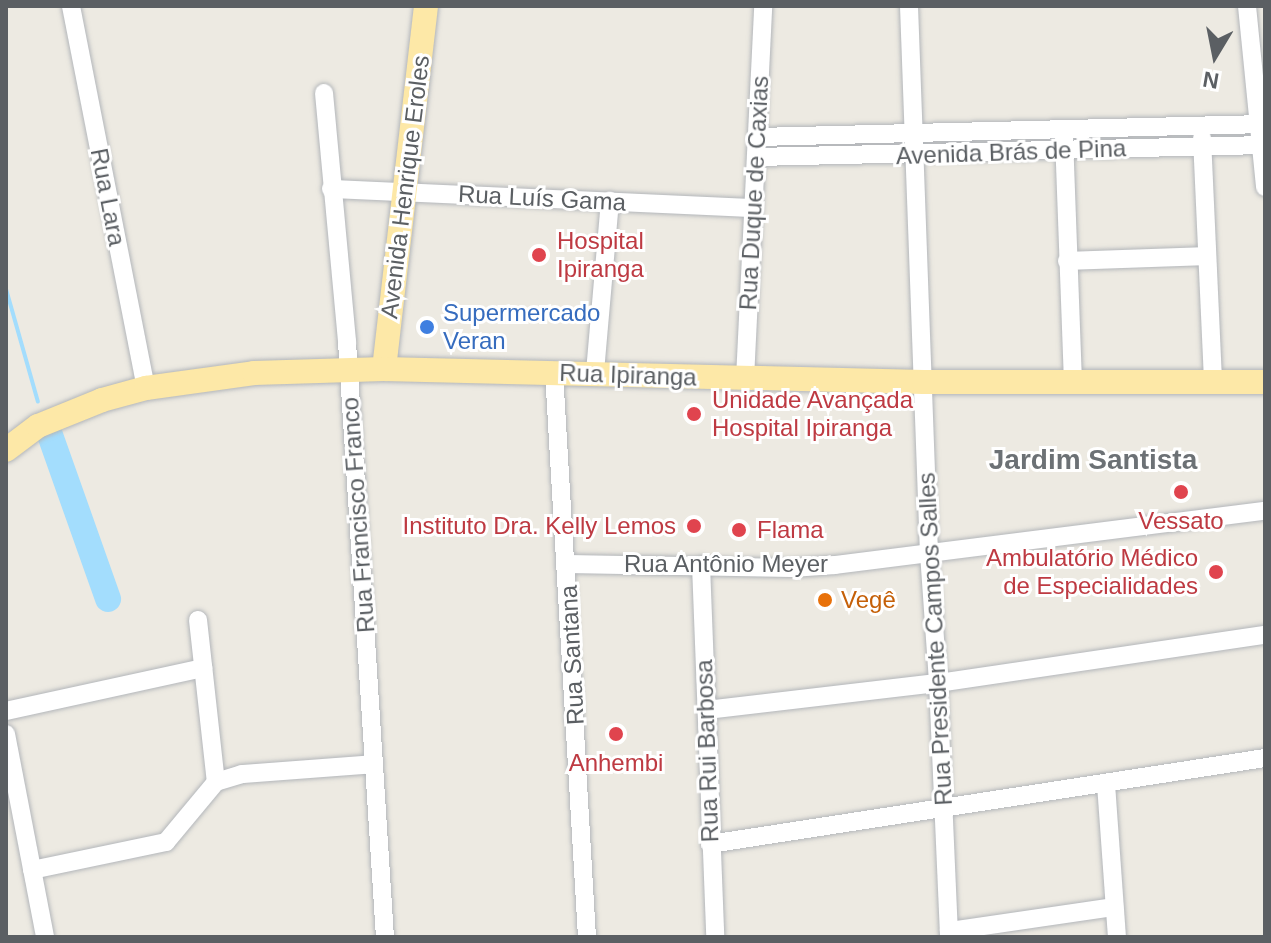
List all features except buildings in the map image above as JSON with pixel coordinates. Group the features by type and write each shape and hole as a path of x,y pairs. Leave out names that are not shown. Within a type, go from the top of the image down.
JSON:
{"main road":[{"name":"Avenida Henrique Eroles","path":"384,369 426,6"},
{"name":"Rua Ipiranga","path":"6,450 59,416 146,388 254,373 384,369 924,382 1265,382"}],"street":[{"name":"Rua Lara","path":"71,6 146,388"},
{"name":"Rua Duque de Caxias","path":"745,379 763,6"},
{"name":"Rua Presidente Campos Salles","path":"909,6 929,553 949,934"},
{"path":"1253,7 1265,187"},
{"name":"Rua Francisco Franco","path":"324,93 348,369 385,937"},
{"name":"Avenida Brás de Pina","path":"758,137 1262,124"},
{"path":"1201,127 1213,381"},
{"path":"1063,130 1073,381"},
{"name":"Avenida Brás de Pina","path":"756,157 1263,145"},
{"name":"Rua Luís Gama","path":"331,189 753,208"},
{"path":"595,372 610,201"},
{"path":"1067,261 1207,256"},
{"name":"Rua Santana","path":"554,372 587,937"},
{"name":"Rua Antônio Meyer","path":"567,564 792,568 1265,511"},
{"name":"Rua Rui Barbosa","path":"701,565 715,937"},
{"path":"198,620 216,782"},
{"path":"707,710 938,683 1265,635"},
{"path":"6,711 203,668"},
{"path":"6,734 45,937"},
{"path":"710,844 1265,758"},
{"path":"32,870 166,842 216,782 242,774 374,764"},
{"path":"1106,784 1117,937"},
{"path":"949,934 1114,907"}],"waterway":[{"path":"6,289 38,402"},
{"path":"50,435 108,599"}],"place":[{"name":"Hospital Ipiranga","path":"539,255"},
{"name":"Supermercado Veran","path":"427,327"},
{"name":"Unidade Avançada Hospital Ipiranga","path":"694,414"},
{"name":"Vessato","path":"1181,492"},
{"name":"Instituto Dra. Kelly Lemos","path":"694,526"},
{"name":"Flama","path":"739,530"},
{"name":"Ambulatório Médico de Especialidades","path":"1216,572"},
{"name":"Vegê","path":"825,600"},
{"name":"Anhembi","path":"616,734"}],"district":[{"name":"Jardim Santista","path":"1093,460"}]}
